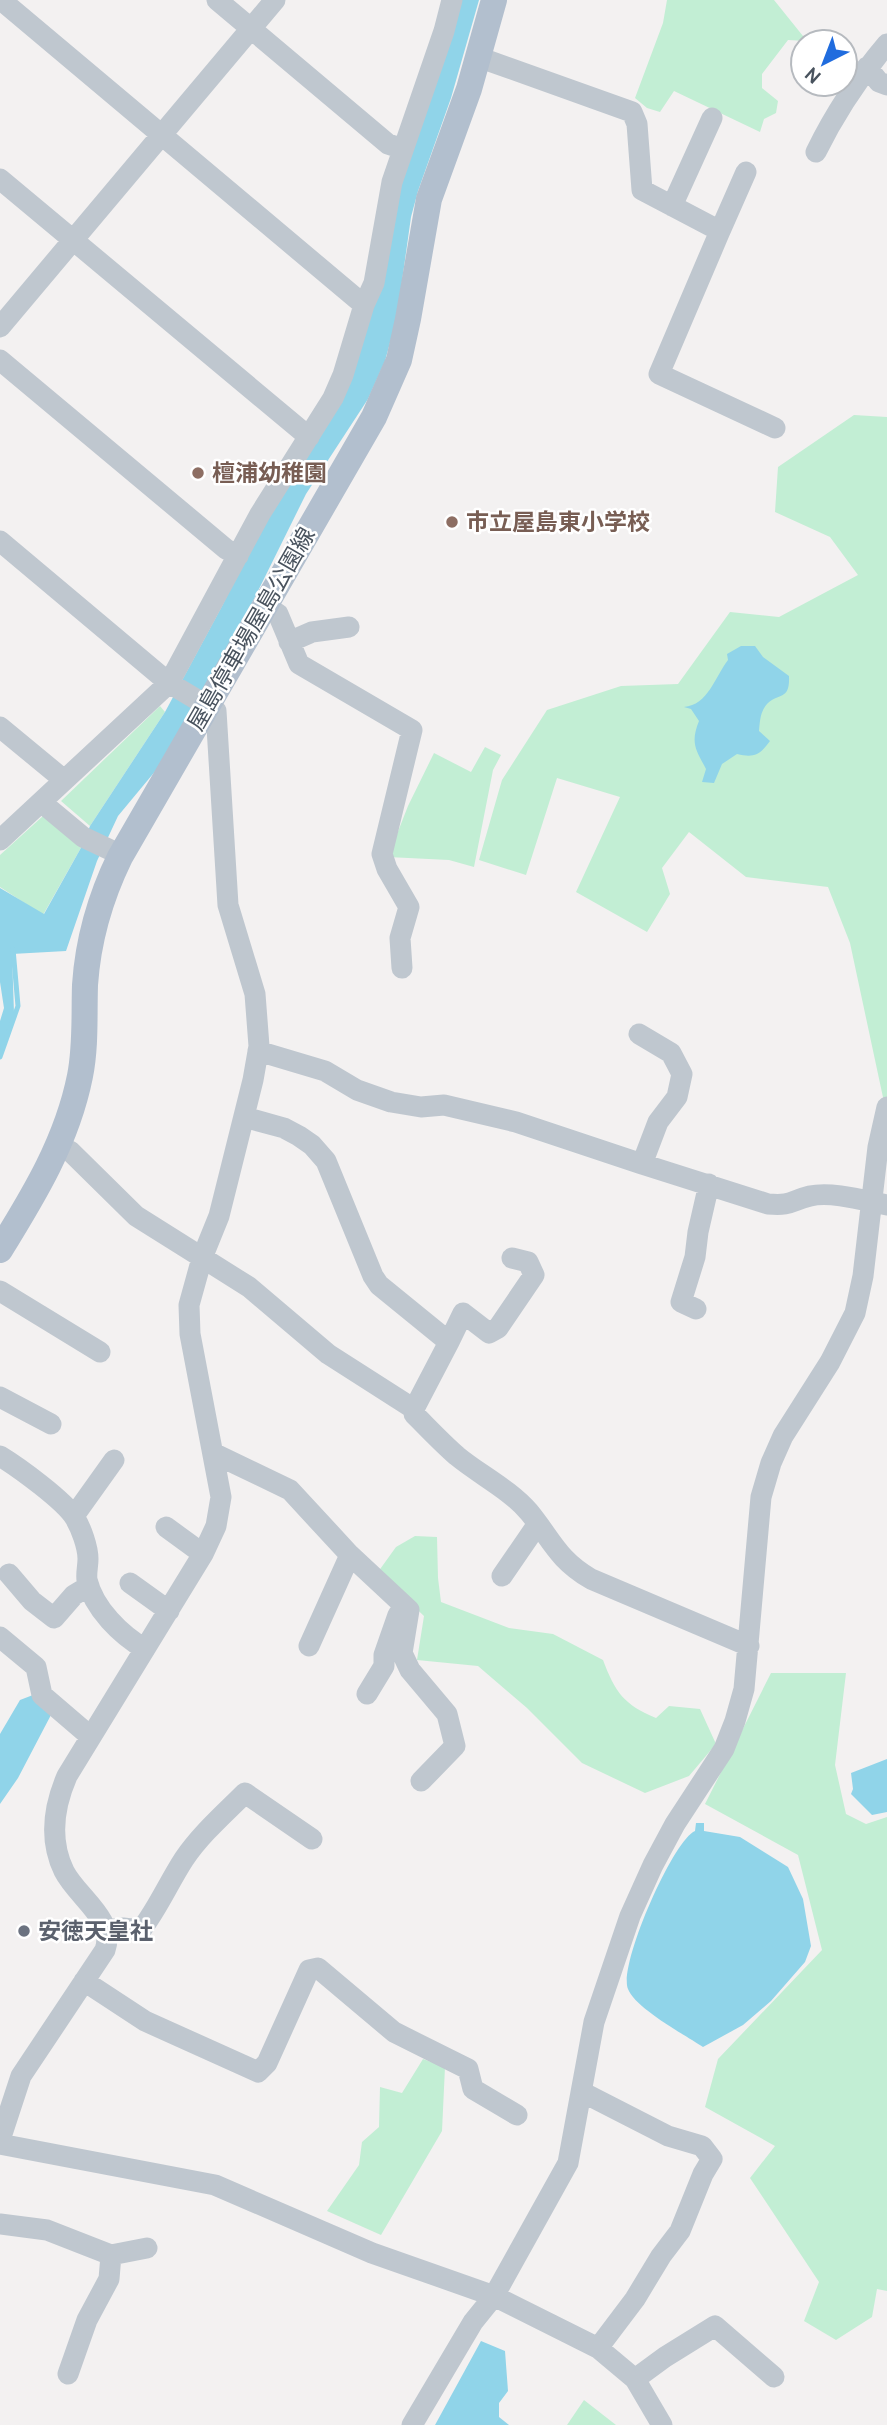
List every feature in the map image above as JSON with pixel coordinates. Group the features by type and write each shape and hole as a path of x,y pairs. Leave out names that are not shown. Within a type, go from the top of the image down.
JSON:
{"main road":[{"name":"屋島停車場屋島公園線","path":"0,1250 46,1174 59,1147 75,1100 84,1048 85,988 90,943 114,851 207,705 374,417 392,379 404,340 429,199 461,113 494,0"}],"street":[{"path":"1,0 364,305"},
{"path":"216,0 387,144 403,149"},
{"path":"0,327 275,0"},
{"path":"0,840 169,683 270,497 338,387 364,305 374,283 389,194 444,32 452,0"},
{"path":"816,152 867,67 887,44"},
{"path":"478,57 632,111 638,124 642,190 720,231"},
{"path":"867,67 878,82 887,85"},
{"path":"672,206 712,118"},
{"path":"746,172 659,374 775,428"},
{"path":"0,179 309,437"},
{"path":"0,359 226,549 238,556"},
{"path":"0,541 169,683 216,711 228,905 255,994 259,1028 258,1051 244,1117 219,1216 192,1291 188,1320 214,1453 220,1512 214,1533 203,1554 61,1791 54,1823 55,1839 64,1871 108,1930 109,1940 21,2076 0,2142 215,2185 372,2253 494,2296 598,2348 635,2379 662,2425"},
{"path":"264,607 278,614 299,664 412,730 382,854 387,869 409,907 400,938 402,968"},
{"path":"289,642 312,632 349,627"},
{"path":"0,727 64,780"},
{"path":"41,802 82,837 114,851"},
{"path":"639,1034 671,1054 682,1074 677,1097 657,1122 642,1164"},
{"path":"258,1051 325,1071 356,1090 391,1102 421,1107 444,1105 516,1122 768,1204 787,1206 812,1196 858,1198 879,1203"},
{"path":"412,2425 473,2322 494,2296 568,2163 594,2022 630,1916 675,1824 724,1749 744,1689 761,1497 771,1463 783,1436 830,1362 855,1313 879,1203 878,1147 887,1107"},
{"path":"244,1117 284,1128 312,1145 326,1161 379,1285 449,1342"},
{"path":"59,1147 70,1151 136,1216 266,1300 328,1354 414,1409"},
{"path":"696,1309 681,1302 695,1257 709,1184"},
{"path":"512,1258 528,1262 534,1275 498,1328 489,1333 463,1313 414,1409 414,1414 457,1456 529,1512 573,1569 749,1646"},
{"path":"0,1291 100,1352"},
{"path":"0,1397 51,1424"},
{"path":"214,1453 290,1490 350,1555 409,1610 402,1653 410,1670 447,1714 455,1746 421,1781"},
{"path":"0,1456 26,1473 74,1516 88,1557 89,1586 105,1615 133,1642 145,1649"},
{"path":"74,1516 114,1460"},
{"path":"502,1577 537,1525"},
{"path":"166,1527 203,1554"},
{"path":"309,1646 350,1555"},
{"path":"9,1574 32,1601 54,1618 74,1595 89,1586"},
{"path":"130,1583 169,1611"},
{"path":"367,1694 384,1666 384,1655 402,1603"},
{"path":"0,1637 36,1667 40,1674 43,1695 91,1737"},
{"path":"108,1930 141,1930 184,1859 208,1829 245,1793 312,1839"},
{"path":"84,1981 145,2021 258,2072 267,2063 309,1970 318,1968 394,2032 468,2069 473,2089 517,2115"},
{"path":"582,2092 667,2136 702,2146 712,2159 703,2174 680,2231 635,2299 598,2348"},
{"path":"0,2224 47,2230 111,2255 147,2248"},
{"path":"68,2374 88,2319 109,2279 111,2255"},
{"path":"635,2379 715,2326 774,2377"}],"green space":[{"path":"667,0 774,0 797,28 789,28 789,40 762,74 762,88 778,101 776,113 764,119 760,132 674,91 660,112 647,108 635,98 663,23"},
{"path":"854,415 887,417 887,1116 850,943 828,887 746,877 689,832 662,868 670,894 647,932 576,892 620,797 557,778 526,875 479,860 502,780 547,710 621,686 678,684 730,612 779,617 858,575 830,537 775,512 778,467"},
{"path":"160,706 165,712 90,826 61,801"},
{"path":"485,747 501,755 493,770 474,867 449,860 388,857 408,806 434,753 471,772"},
{"path":"43,816 82,846 43,915 0,887 0,855"},
{"path":"415,1536 437,1537 441,1602 509,1628 553,1634 603,1660 622,1696 636,1708 656,1718 669,1706 700,1709 716,1744 689,1776 645,1793 582,1763 527,1708 478,1666 417,1660 424,1616 378,1572 396,1547"},
{"path":"771,1673 846,1673 835,1765 846,1814 866,1824 887,1817 887,2291 877,2289 872,2317 836,2340 804,2321 819,2282 750,2178 775,2146 705,2107 718,2059 822,1950 798,1855 705,1804"},
{"path":"423,2059 445,2067 442,2131 381,2235 327,2211 359,2165 362,2142 379,2127 380,2087 402,2093"},
{"path":"584,2400 616,2425 567,2425"}],"water":[{"path":"455,0 479,0 451,98 411,217 397,317 385,361 368,399 306,494 248,611 157,769 118,816 97,861 66,951 12,954 14,1013 0,1052 0,1021 4,1008 0,982 0,888 44,914 82,846 90,826 165,712 222,606 252,543 339,399 387,216"},
{"path":"741,646 755,646 763,657 789,676 788,689 783,695 771,700 763,710 759,731 770,741 763,750 748,756 737,754 722,764 714,783 702,782 706,769 695,741 699,721 691,709 684,707 705,696 728,660 727,654"},
{"path":"33,1695 52,1713 18,1778 0,1804 0,1734 20,1700"},
{"path":"887,1759 887,1812 872,1815 851,1794 851,1773"},
{"path":"696,1823 704,1823 704,1831 740,1837 788,1867 803,1899 811,1946 805,1962 771,2001 743,2025 703,2047 661,2021 640,2004 628,1989 627,1976 639,1931 661,1879 685,1839 695,1831"},
{"path":"481,2341 505,2351 508,2391 499,2403 499,2417 509,2425 435,2425"}],"waterway":[{"path":"0,1057 18,1006 13,949"}],"place":[{"name":"檀浦幼稚園","path":"198,473"},
{"name":"市立屋島東小学校","path":"452,522"},
{"name":"安徳天皇社","path":"24,1931"}]}
